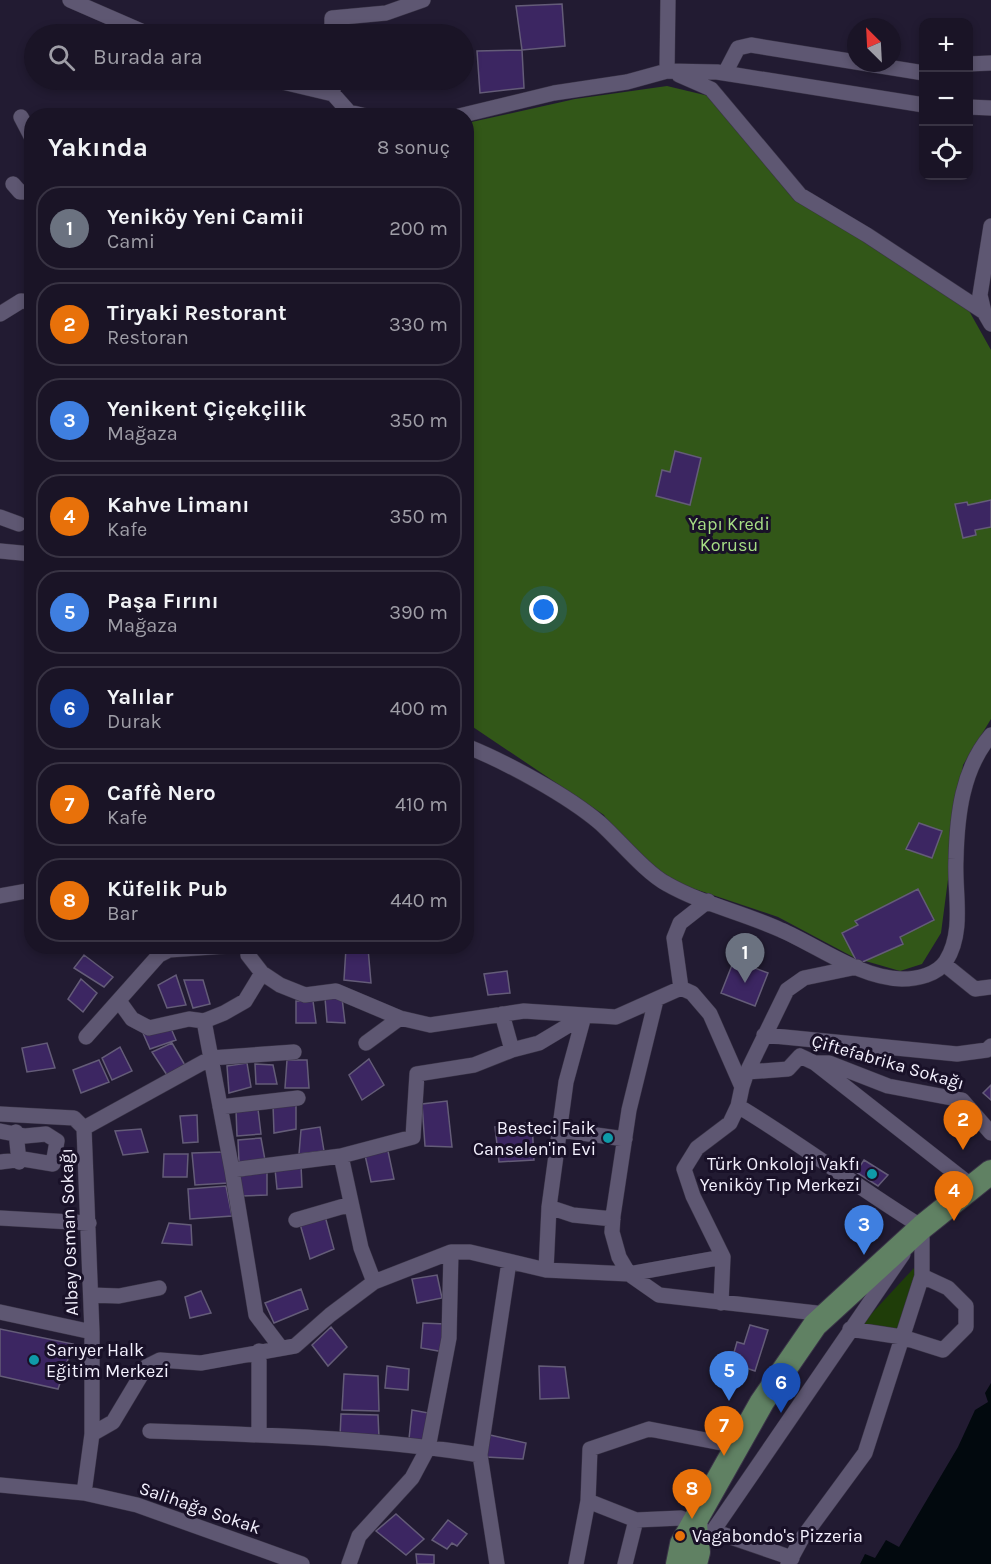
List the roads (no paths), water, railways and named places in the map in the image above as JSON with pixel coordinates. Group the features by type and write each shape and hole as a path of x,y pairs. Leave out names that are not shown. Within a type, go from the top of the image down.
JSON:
{"main road":[{"path":"690,1560 682,1544 704,1528 737,1446 762,1402 815,1325 922,1227 982,1179"}],"street":[{"path":"70,0 125,24"},
{"path":"332,24 332,18 386,13 423,0"},
{"path":"668,0 669,72"},
{"path":"725,73 738,48 751,45 919,72"},
{"path":"973,64 991,63"},
{"path":"669,72 711,88 800,195 867,235 989,316"},
{"path":"474,112 554,93 627,82 669,72 725,73 919,104"},
{"path":"335,90 346,108"},
{"path":"973,107 991,108"},
{"path":"21,117 24,123"},
{"path":"13,184 20,192 24,192"},
{"path":"989,316 980,294 991,226"},
{"path":"0,314 24,301"},
{"path":"0,517 19,524"},
{"path":"0,551 24,553"},
{"path":"474,750 556,793 598,822 665,884 780,930 857,967 877,975 901,979 924,977 944,964 954,945 957,906 956,859 962,794 968,773 989,739"},
{"path":"0,896 24,892"},
{"path":"681,988 674,938 680,923 708,901"},
{"path":"86,1037 161,954"},
{"path":"251,954 262,974 280,986 305,995 336,991 400,1018 430,1025 524,1011 616,1017 681,988"},
{"path":"944,964 975,989 991,987"},
{"path":"721,1303 723,1257 693,1196 684,1168 698,1148 730,1123 738,1106 744,1080 787,990 804,978 857,967"},
{"path":"119,1001 132,1018 148,1028 189,1019 204,1021 245,1001 262,974"},
{"path":"681,988 692,993 710,1014 744,1080"},
{"path":"656,1000 629,1110 613,1219 612,1232 619,1257 629,1274 659,1295 825,1314"},
{"path":"502,1014 512,1050"},
{"path":"232,1170 341,1155 413,1137 417,1074 474,1065 539,1042 584,1016"},
{"path":"546,1270 549,1207 566,1082 584,1016"},
{"path":"366,1043 400,1018"},
{"path":"204,1021 256,1315 281,1348"},
{"path":"764,1035 957,1054 987,1050 991,1046"},
{"path":"792,1039 800,1056"},
{"path":"84,1128 211,1058 294,1052"},
{"name":"Çiftefabrika Sokağı","path":"744,1080 788,1069 800,1056 815,1063 829,1063 888,1086 962,1100 991,1133"},
{"path":"815,1063 982,1179"},
{"path":"220,1107 298,1098"},
{"path":"738,1106 803,1146 880,1201 922,1227"},
{"name":"Albay Osman Sokağı","path":"0,1114 74,1118 84,1128 92,1332 92,1434 88,1480 84,1493"},
{"path":"0,1162 23,1159 53,1164 58,1117"},
{"path":"560,1130 625,1139"},
{"path":"8,1132 26,1136 38,1134 54,1137 57,1141"},
{"path":"8,1132 19,1161"},
{"path":"36,1162 38,1134"},
{"path":"341,1155 361,1248 374,1282"},
{"path":"296,1220 351,1204"},
{"path":"549,1207 573,1215 613,1219"},
{"path":"0,1218 89,1223"},
{"path":"588,1502 636,1520 681,1518 790,1561 801,1540 865,1454 922,1276 922,1227"},
{"path":"704,1528 922,1227"},
{"path":"92,1434 113,1422 146,1367 160,1360 201,1363 295,1346 330,1315 374,1282 451,1252 470,1252 546,1270 629,1274 723,1257"},
{"path":"349,1564 359,1536 412,1478 428,1448 448,1338 451,1252"},
{"path":"497,1564 480,1455 509,1262"},
{"path":"850,1329 902,1337 943,1350 966,1327 966,1306 948,1288 922,1276"},
{"path":"91,1295 119,1296 159,1288"},
{"path":"0,1312 92,1332"},
{"path":"259,1351 259,1435"},
{"path":"576,1564 588,1502 590,1449 649,1429 737,1446"},
{"path":"150,1431 259,1435 428,1448 480,1455"},
{"name":"Salihağa Sokak","path":"0,1485 84,1493 137,1505 261,1556 302,1564"},
{"path":"625,1564 636,1520"}],"place":[{"name":"Yeniköy Yeni Camii","path":"745,983"},
{"name":"Besteci Faik Canselen'in Evi","path":"608,1138"},
{"name":"Tiryaki Restorant","path":"963,1150"},
{"name":"Türk Onkoloji Vakfı Yeniköy Tıp Merkezi","path":"872,1174"},
{"name":"Kahve Limanı","path":"954,1221"},
{"name":"Yenikent Çiçekçilik","path":"864,1255"},
{"name":"Sarıyer Halk Eğitim Merkezi","path":"34,1360"},
{"name":"Paşa Fırını","path":"729,1401"},
{"name":"Yalılar","path":"781,1413"},
{"name":"Caffè Nero","path":"724,1456"},
{"name":"Küfelik Pub","path":"692,1519"},
{"name":"Vagabondo's Pizzeria","path":"680,1536"}],"park label":[{"name":"Yapı Kredi Korusu","path":"729,534"}]}
